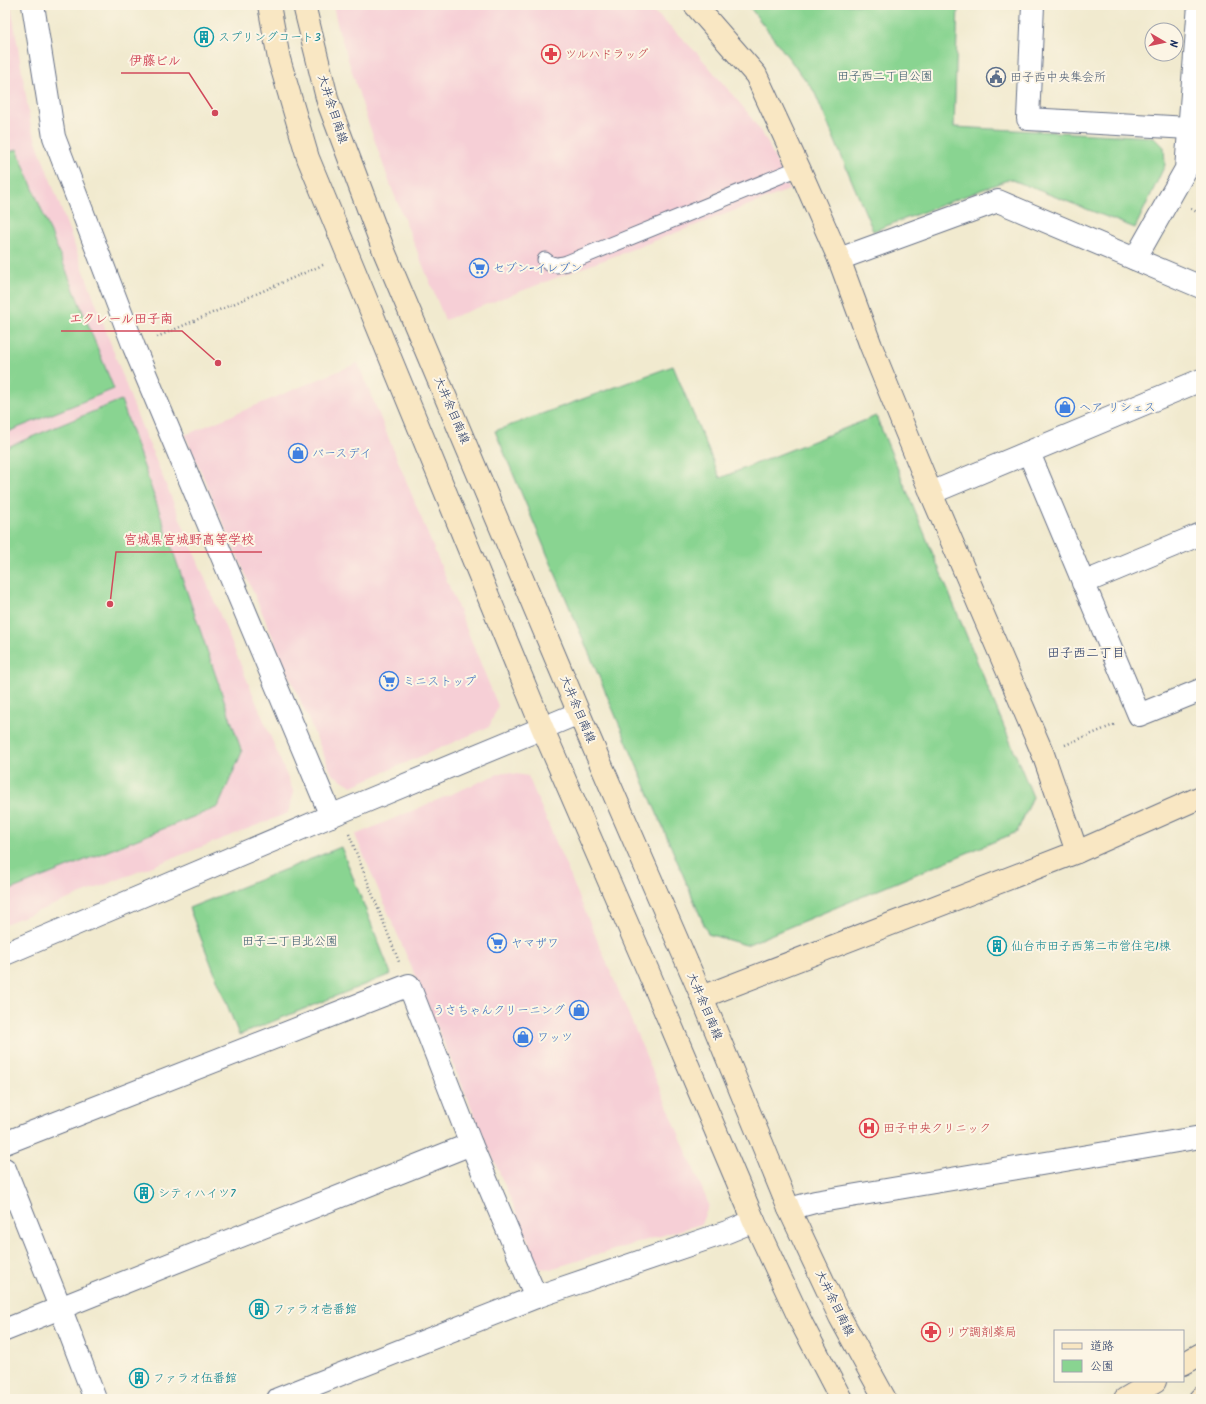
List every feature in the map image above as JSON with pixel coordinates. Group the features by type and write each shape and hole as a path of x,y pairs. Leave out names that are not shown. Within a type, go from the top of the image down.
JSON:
{"street":[{"path":"33,5 54,137 134,346 335,814"},
{"path":"269,5 279,59 308,158 542,727 754,1221 802,1324 841,1399"},
{"name":"大井余目南線","path":"304,5 328,102 381,244 579,713 702,997 789,1209 840,1317 885,1399"},
{"path":"695,5 756,75 798,168 839,259 871,346 931,493 1043,754 1077,852"},
{"path":"1033,5 1028,119 1189,128"},
{"path":"1135,259 1186,169 1199,5"},
{"path":"839,259 998,201 1201,288"},
{"path":"931,493 1201,380"},
{"path":"1028,453 1139,715 1201,690"},
{"path":"1083,583 1201,534"},
{"path":"5,954 542,727 579,713"},
{"path":"702,997 1077,852 1201,797"},
{"path":"5,1143 409,985 471,1144 536,1297"},
{"path":"789,1209 815,1202 1201,1137"},
{"path":"5,1330 471,1144"},
{"path":"5,1170 95,1399"},
{"path":"278,1399 536,1297 727,1232 754,1221"},
{"path":"1184,1363 1201,1354"},
{"path":"1125,1399 1153,1382"}],"lane":[{"path":"545,260 553,265 567,263 798,168"}],"path":[{"path":"134,346 348,255"},
{"path":"1043,754 1139,715"},
{"path":"335,814 409,985"}],"shaded area":[{"path":"5,5 11,5 31,127 137,415 294,793 288,813 5,924"},
{"path":"333,5 645,5 660,17 697,53 748,113 767,141 789,190 445,320 390,184 366,116 338,28"},
{"path":"358,363 498,706 489,727 352,786 332,774 185,435"},
{"path":"503,772 528,776 709,1205 701,1224 550,1269 540,1268 355,835"}],"green space":[{"name":"田子西二丁目公園","path":"748,5 958,5 954,127 1154,137 1164,147 1165,165 1135,228 1010,179 873,231 814,91"},
{"path":"17,149 114,389 5,433 5,154"},
{"path":"673,366 720,478 876,416 1033,797 1017,832 746,945 708,934 495,431"},
{"path":"121,400 242,752 218,807 5,892 5,448"},
{"name":"田子二丁目北公園","path":"341,847 391,974 239,1035 189,908"}],"place":[{"name":"スプリングコート3","path":"204,37"},
{"name":"ツルハドラッグ","path":"551,54"},
{"name":"田子西中央集会所","path":"996,77"},
{"name":"伊藤ビル","path":"215,113"},
{"name":"セブン-イレブン","path":"479,268"},
{"name":"エクレール田子南","path":"218,363"},
{"name":"ヘア リシェス","path":"1065,407"},
{"name":"バースデイ","path":"298,453"},
{"name":"宮城県宮城野高等学校","path":"110,604"},
{"name":"ミニストップ","path":"389,681"},
{"name":"ヤマザワ","path":"497,943"},
{"name":"仙台市田子西第二市営住宅1棟","path":"997,946"},
{"name":"うさちゃんクリーニング","path":"579,1010"},
{"name":"ワッツ","path":"523,1037"},
{"name":"田子中央クリニック","path":"869,1128"},
{"name":"シティハイツ7","path":"144,1193"},
{"name":"ファラオ壱番館","path":"259,1309"},
{"name":"リヴ調剤薬局","path":"931,1332"},
{"name":"ファラオ伍番館","path":"139,1378"}],"district":[{"name":"田子西二丁目","path":"1086,652"}]}
